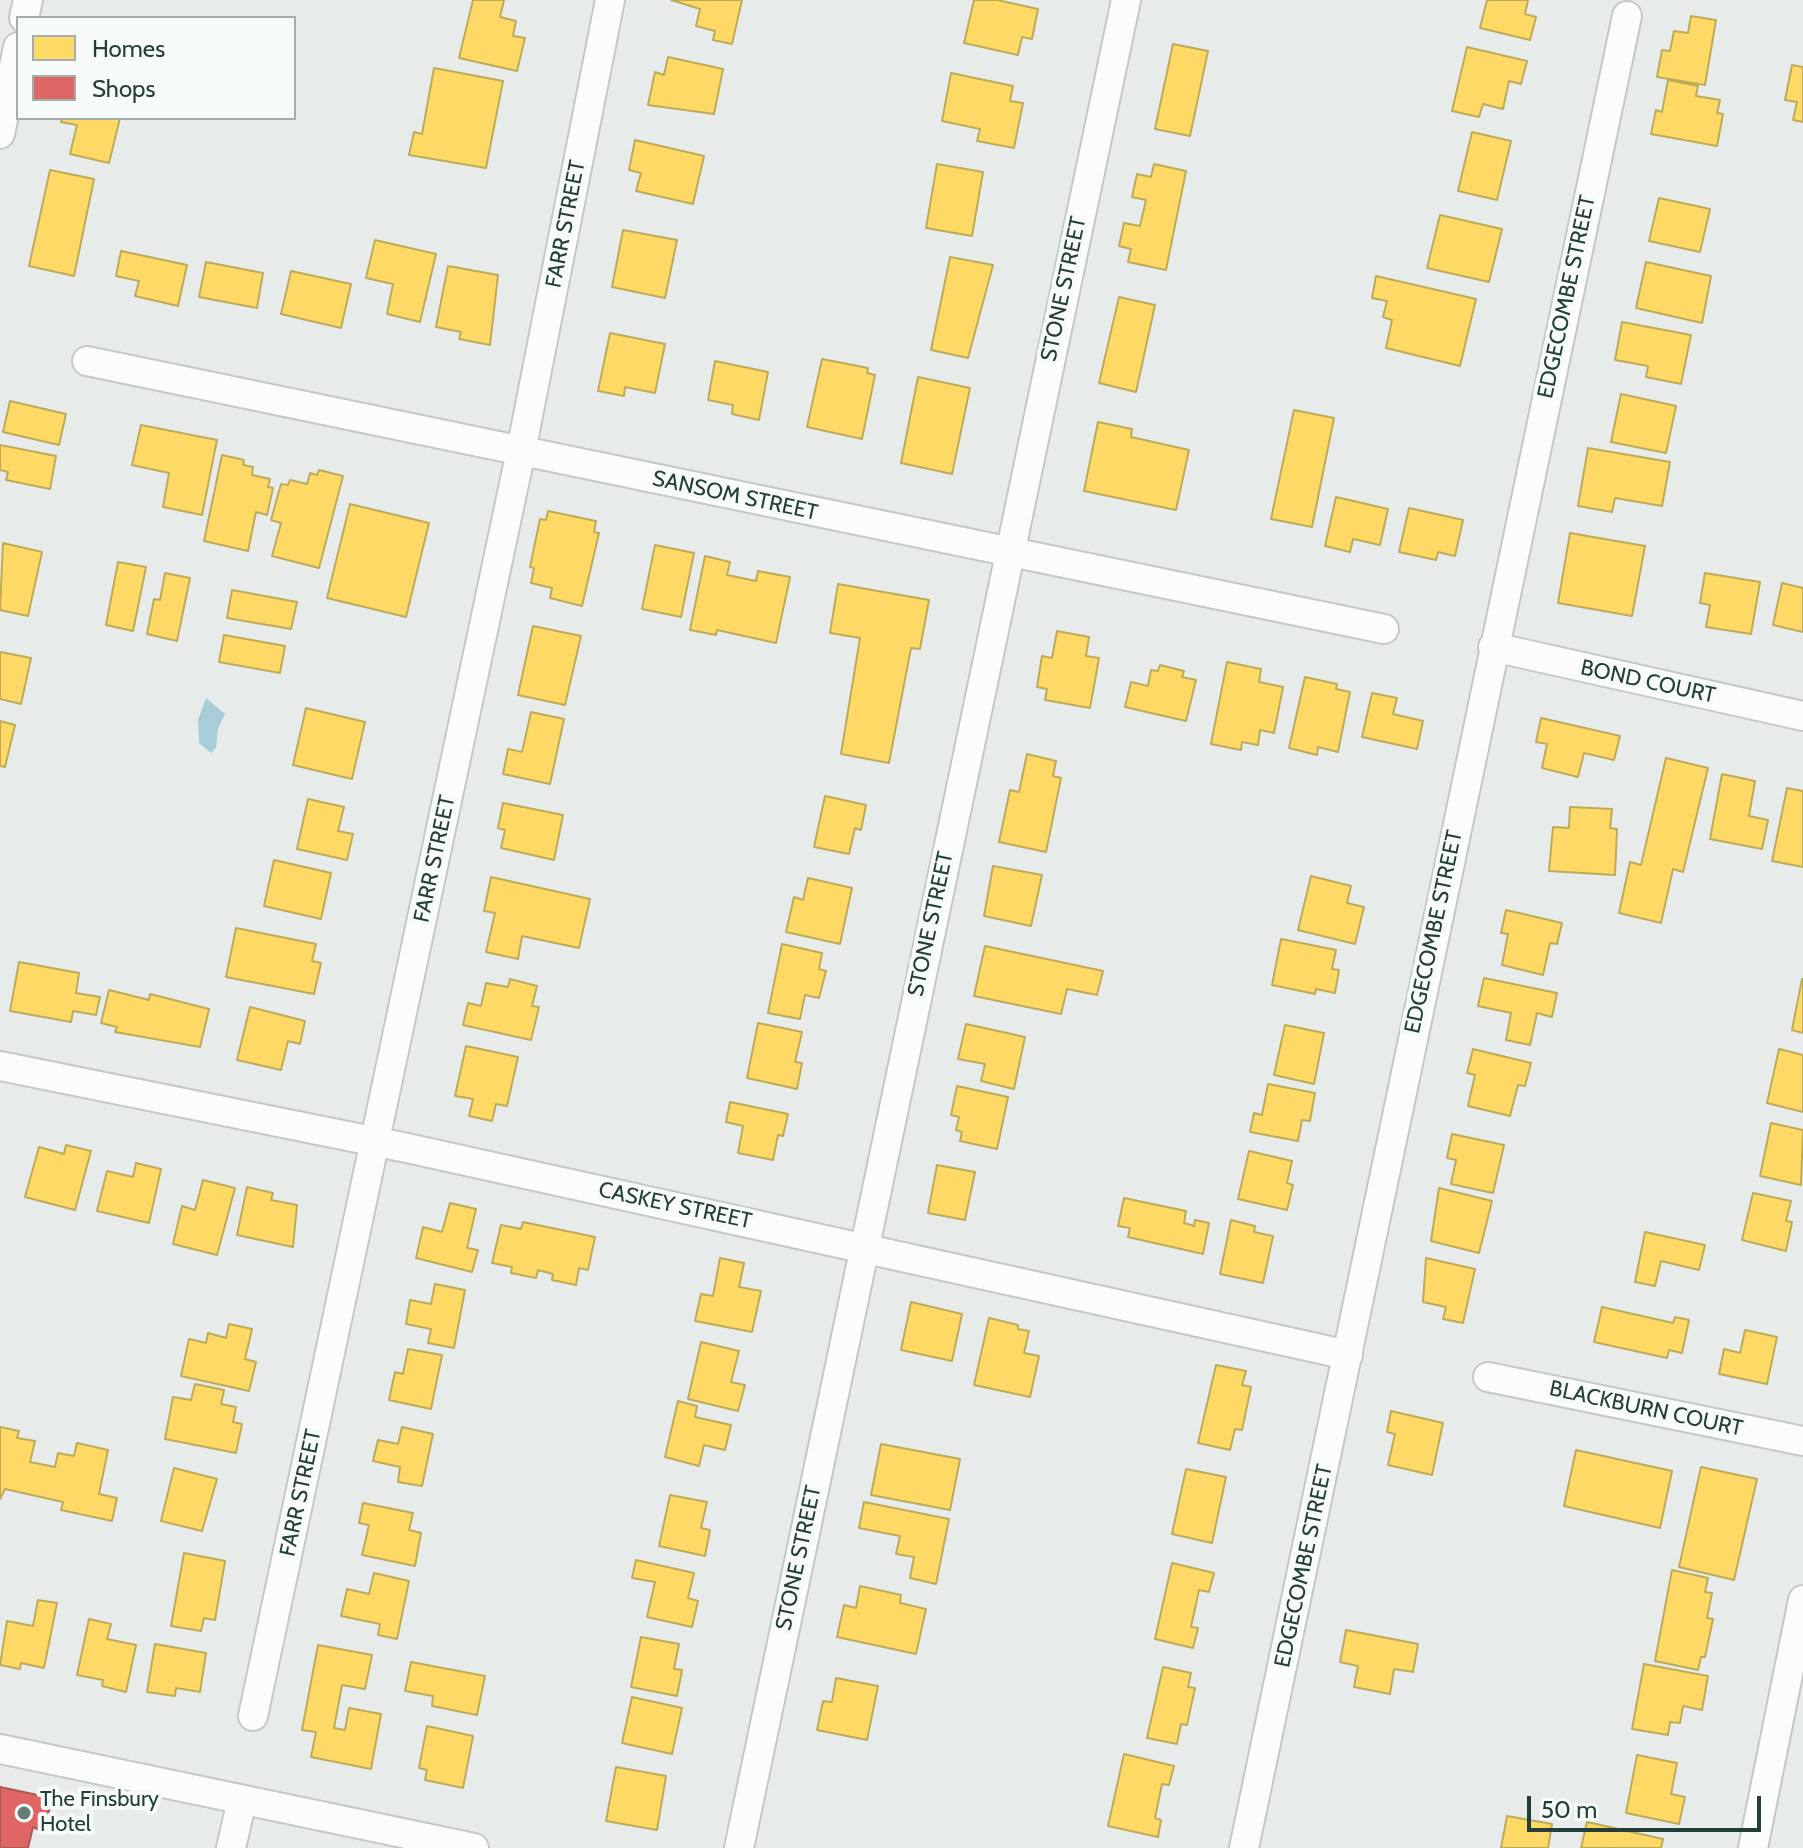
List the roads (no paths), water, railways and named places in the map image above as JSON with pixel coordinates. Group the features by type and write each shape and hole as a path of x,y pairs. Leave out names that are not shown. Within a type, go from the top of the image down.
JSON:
{"street":[{"name":"FARR STREET","path":"253,1716 521,451 610,0"},
{"name":"STONE STREET","path":"739,1848 1126,0"},
{"name":"EDGECOMBE STREET","path":"1244,1848 1627,16"},
{"path":"0,134 16,57"},
{"name":"SANSOM STREET","path":"87,361 1008,554 1384,629"},
{"name":"BOND COURT","path":"1493,647 1803,716"},
{"name":"CASKEY STREET","path":"0,1066 375,1141 1348,1355"},
{"name":"BLACKBURN COURT","path":"1488,1377 1803,1441"},
{"path":"1753,1848 1803,1600"},
{"path":"0,1749 474,1848"},
{"path":"231,1848 242,1800"}],"water":[{"path":"206,698 225,714 218,729 216,748 211,753 199,743 198,720"}],"place":[{"name":"The Finsbury Hotel","path":"24,1813"}]}
